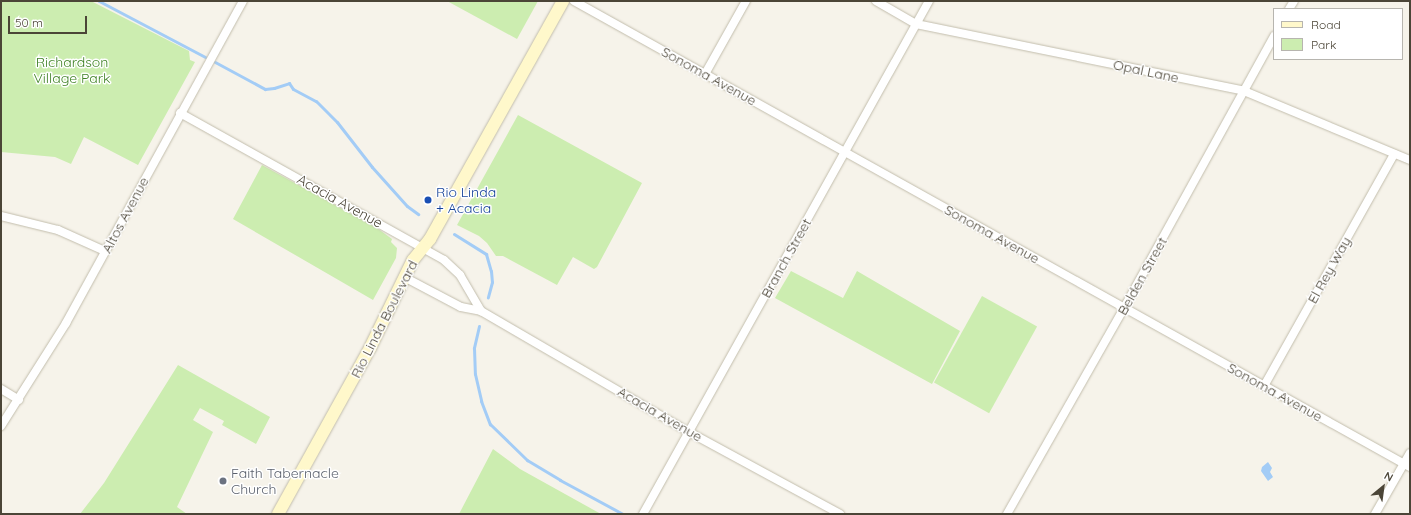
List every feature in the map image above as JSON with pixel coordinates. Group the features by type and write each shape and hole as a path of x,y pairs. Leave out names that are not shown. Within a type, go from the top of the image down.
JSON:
{"main road":[{"name":"Rio Linda Boulevard","path":"278,514 370,348 413,260 436,227 563,1"}],"street":[{"name":"Altos Avenue","path":"1,426 52,348 243,1"},
{"name":"Sonoma Avenue","path":"574,1 1407,466"},
{"path":"705,74 746,1"},
{"name":"Opal Lane","path":"876,1 916,24 1244,91 1410,160"},
{"name":"Branch Street","path":"643,514 929,1"},
{"name":"Belden Street","path":"1007,514 1124,308 1273,38"},
{"name":"Acacia Avenue","path":"180,113 444,260 460,275 481,312"},
{"name":"El Rey Way","path":"1264,386 1394,154"},
{"path":"1,216 58,230 105,251"},
{"name":"Acacia Avenue","path":"404,277 461,307 481,312 689,432 840,514"},
{"path":"1,389 19,400"},
{"path":"1375,514 1407,466 1410,453"}],"green space":[{"name":"Richardson Village Park","path":"1,1 91,1 189,51 190,60 195,62 138,165 84,137 71,164 55,157 1,152"},
{"path":"447,1 538,1 517,39"},
{"path":"518,115 642,183 597,267 594,269 573,257 557,285 503,256 496,256 487,243 479,236 457,225"},
{"path":"262,165 377,228 392,239 391,242 397,248 396,258 373,300 233,219"},
{"path":"791,271 843,298 857,271 960,331 932,384 775,298"},
{"path":"982,296 1037,327 989,413 934,383"},
{"path":"178,365 270,417 256,444 222,425 224,421 200,408 193,420 213,432 177,507 187,514 80,514 104,483"},
{"path":"493,449 520,469 601,514 459,514"}],"water":[{"path":"1268,462 1272,468 1270,472 1273,477 1268,481 1261,471 1262,467"}],"waterway":[{"path":"99,1 205,57"},
{"path":"215,62 265,89 274,88 289,83 293,89 316,101 337,122 372,167 407,206 418,214"},
{"path":"454,234 486,254 491,271 492,282 488,297"},
{"path":"479,326 474,348 475,374 481,401 490,424 527,460 560,480 623,514"}],"place":[{"name":"Rio Linda + Acacia","path":"428,200"},
{"name":"Faith Tabernacle Church","path":"223,481"}]}
